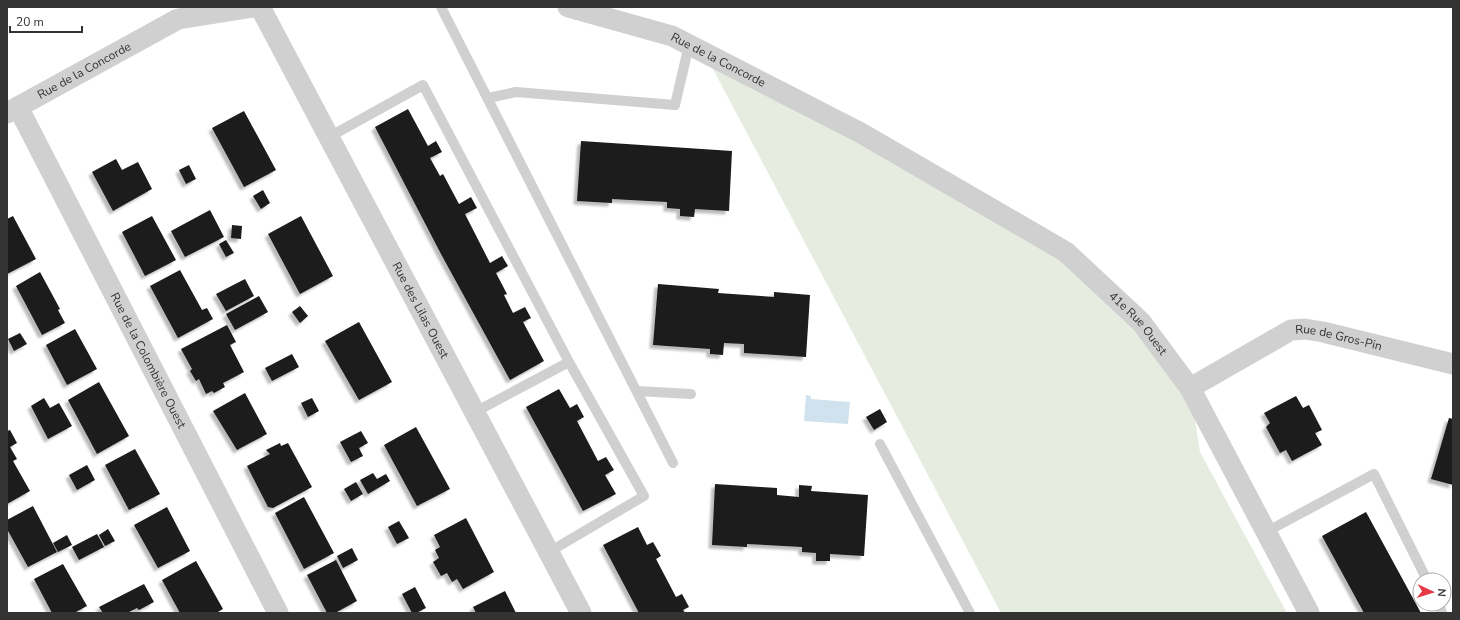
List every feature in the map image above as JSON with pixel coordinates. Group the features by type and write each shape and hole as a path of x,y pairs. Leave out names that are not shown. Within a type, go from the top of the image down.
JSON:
{"street":[{"name":"Rue de la Concorde","path":"12,110 178,19 254,7"},
{"name":"Rue des Lilas Ouest","path":"260,7 581,613"},
{"name":"Rue de la Concorde","path":"568,7 672,36 860,134"},
{"name":"Rue de la Colombière Ouest","path":"12,110 278,613"},
{"name":"41e Rue Ouest","path":"860,134 1066,252 1142,322 1190,388 1309,613"},
{"name":"Rue de Gros-Pin","path":"1190,388 1291,330 1305,329 1323,332 1453,364"}],"lane":[{"path":"441,7 673,463"},
{"path":"488,98 516,92 675,105 689,45"},
{"path":"329,137 423,85 568,362 644,496 549,552"},
{"path":"475,412 568,362"},
{"path":"637,391 691,394"},
{"path":"880,444 970,613"},
{"path":"1266,532 1374,474 1423,572"}],"shaded area":[{"path":"704,52 1066,252 1190,388 1200,452 1287,613 1001,613"}],"water":[{"path":"806,395 811,396 811,399 850,402 848,424 804,421"}],"building":[{"path":"408,109 428,146 436,141 442,152 430,158 440,176 443,174 459,204 471,197 477,208 465,214 490,263 502,256 508,266 496,273 507,294 504,295 513,313 525,307 531,318 523,322 544,361 510,380 441,254 375,127"},
{"path":"244,111 276,170 244,187 212,128"},
{"path":"581,141 732,151 729,211 695,209 694,217 680,216 680,209 667,208 667,202 612,199 612,203 577,201"},
{"path":"116,159 122,170 138,162 152,189 113,211 92,172"},
{"path":"189,165 196,179 186,184 179,170"},
{"path":"263,190 270,203 261,209 253,196"},
{"path":"210,210 224,237 185,257 171,231"},
{"path":"13,216 36,259 7,274 7,219"},
{"path":"152,216 176,260 145,276 122,232"},
{"path":"301,216 333,276 300,294 268,234"},
{"path":"232,225 242,226 241,239 231,238"},
{"path":"226,240 234,253 226,257 219,244"},
{"path":"180,270 202,310 207,308 213,319 178,338 150,286"},
{"path":"40,272 60,309 58,310 65,323 42,335 16,286"},
{"path":"245,279 254,296 226,311 216,294"},
{"path":"658,284 719,289 718,293 774,297 774,292 810,295 806,357 744,353 744,344 724,343 723,355 710,354 710,349 653,345"},
{"path":"259,296 268,312 235,330 226,314"},
{"path":"300,306 308,316 300,323 292,312"},
{"path":"359,322 392,382 359,400 325,341"},
{"path":"227,325 236,342 230,345 244,372 223,383 225,387 214,393 212,391 206,394 199,379 196,381 190,371 192,369 181,349"},
{"path":"75,329 97,369 67,385 46,345"},
{"path":"20,333 27,344 14,351 8,339"},
{"path":"292,354 299,367 272,381 265,368"},
{"path":"99,382 129,436 97,454 68,400"},
{"path":"559,389 570,408 577,404 584,417 577,421 598,461 606,457 614,470 605,475 616,494 583,511 526,407"},
{"path":"245,393 267,434 237,450 213,411"},
{"path":"1296,396 1303,408 1309,405 1322,430 1315,433 1322,445 1292,461 1286,450 1280,453 1266,427 1270,423 1264,413"},
{"path":"44,398 50,408 59,403 72,426 48,439 31,406"},
{"path":"312,398 319,411 308,417 301,403"},
{"path":"880,409 887,422 874,430 866,417"},
{"path":"1449,418 1453,419 1453,485 1431,479"},
{"path":"416,427 450,489 417,506 384,445"},
{"path":"10,430 17,443 10,447 17,459 13,461 30,491 7,504 7,431"},
{"path":"361,431 368,443 359,448 363,456 351,462 340,442"},
{"path":"280,443 281,446 288,443 312,487 273,508 268,507 247,466 270,454 266,450"},
{"path":"135,449 160,494 129,510 105,465"},
{"path":"87,465 95,480 77,490 69,475"},
{"path":"373,473 377,479 386,474 390,481 368,494 360,480"},
{"path":"356,482 363,494 351,501 344,489"},
{"path":"715,484 777,488 777,495 799,497 799,485 812,486 811,491 868,495 864,556 830,554 830,561 816,561 816,553 802,552 802,547 747,544 747,547 712,545"},
{"path":"304,497 334,553 304,569 275,513"},
{"path":"33,506 57,552 28,567 7,529 7,520"},
{"path":"167,507 190,551 158,568 134,525"},
{"path":"1366,512 1412,596 1412,612 1421,613 1364,613 1322,536"},
{"path":"466,518 494,572 463,589 457,579 452,582 447,573 441,576 433,562 439,558 435,550 440,547 434,535"},
{"path":"399,521 409,538 397,544 388,527"},
{"path":"638,527 647,545 653,542 661,556 656,559 676,597 682,594 689,607 683,610 685,613 639,613 603,545"},
{"path":"108,529 115,541 105,546 99,535"},
{"path":"97,534 104,547 79,560 72,547"},
{"path":"67,535 72,545 58,552 53,543"},
{"path":"352,548 358,560 343,568 337,556"},
{"path":"336,560 357,601 335,613 327,613 307,575"},
{"path":"196,561 223,609 216,613 180,613 162,580"},
{"path":"63,564 87,606 74,613 52,613 34,579"},
{"path":"144,584 154,602 139,610 137,608 127,613 103,613 99,607"},
{"path":"415,587 426,608 416,613 412,613 402,594"},
{"path":"505,591 516,613 476,613 473,607"}]}
